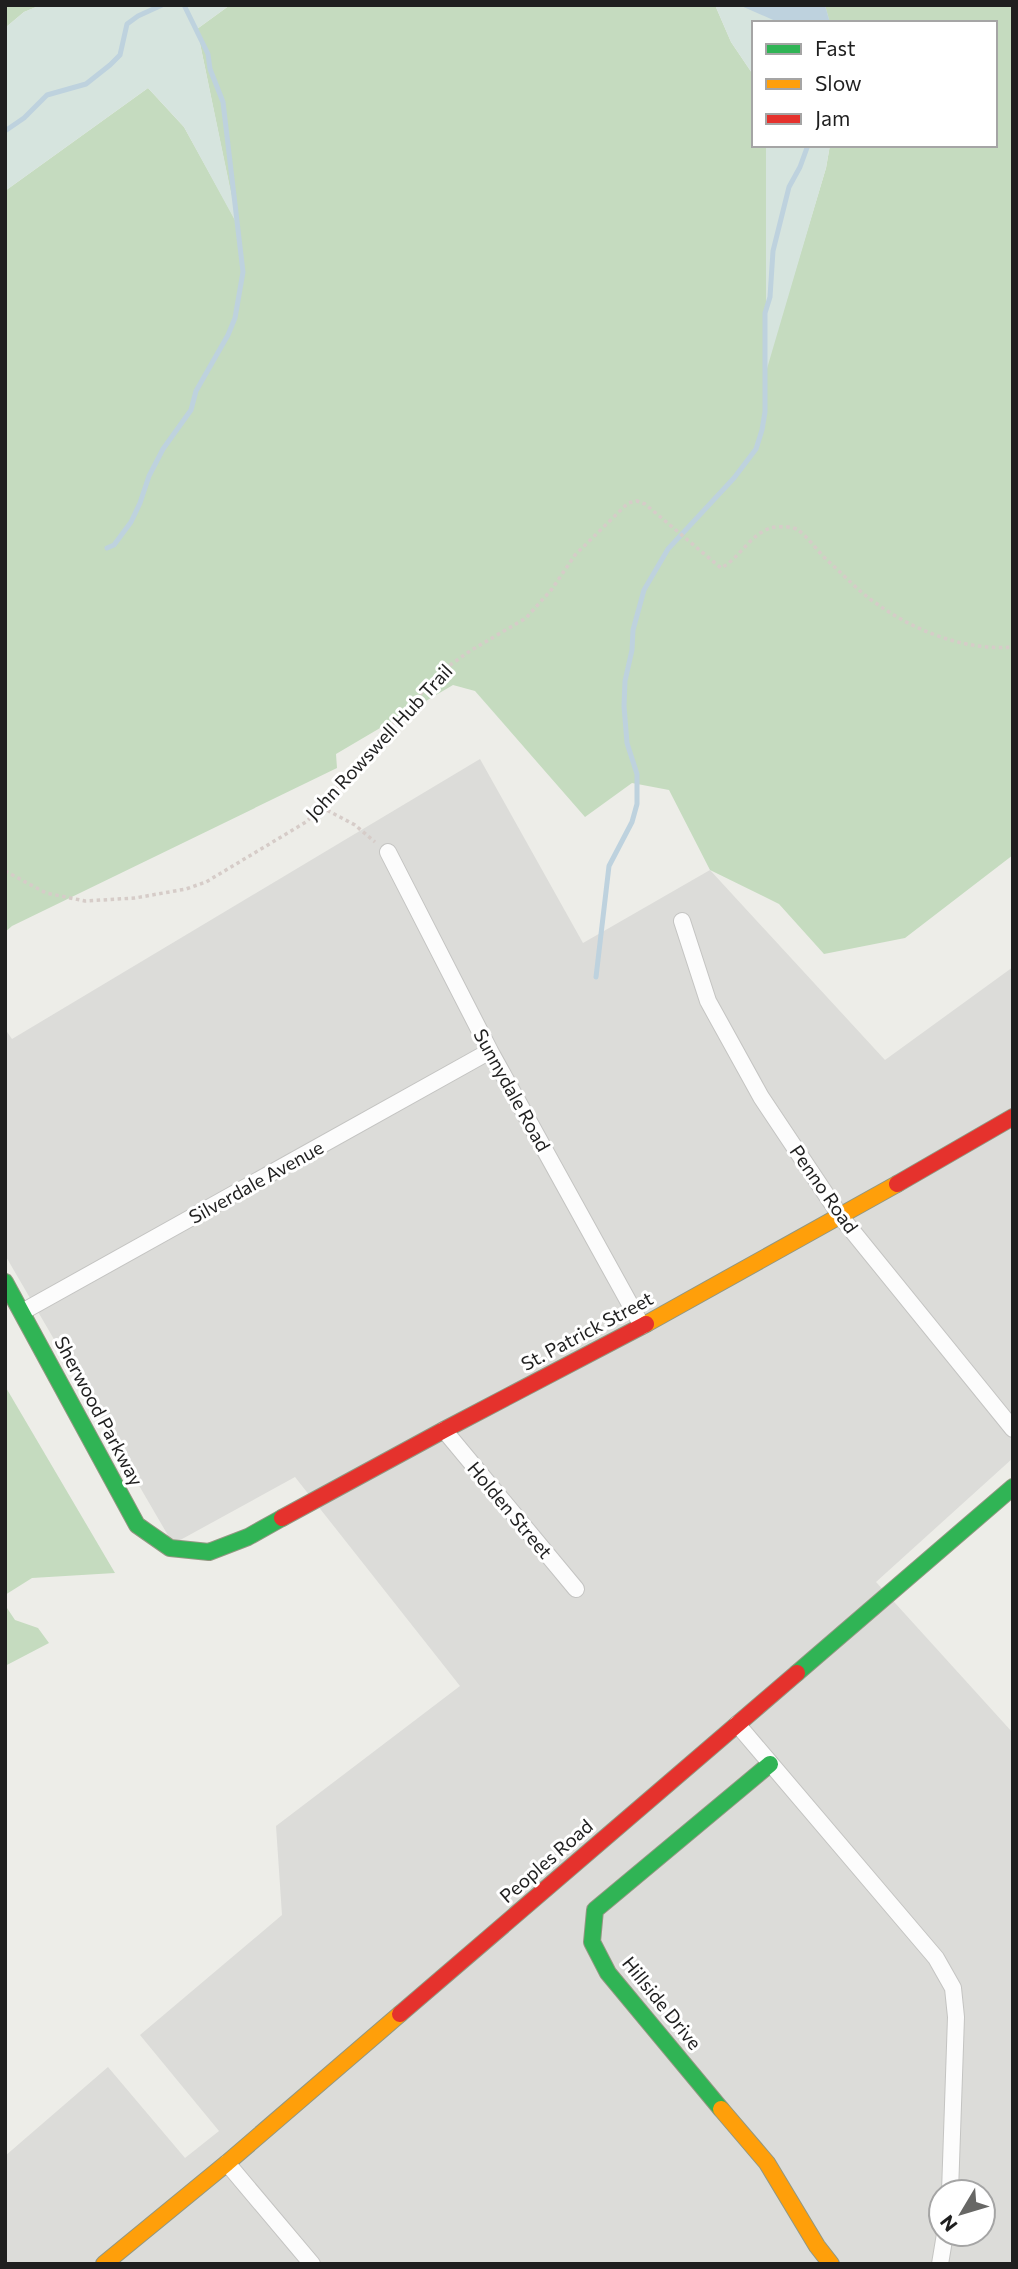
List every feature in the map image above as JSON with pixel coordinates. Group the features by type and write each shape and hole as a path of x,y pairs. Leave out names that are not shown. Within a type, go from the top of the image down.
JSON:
{"street":[{"name":"Sunnydale Road","path":"388,852 490,1051 642,1326"},
{"name":"Penno Road","path":"682,921 708,1001 761,1097 841,1216 1013,1429"},
{"name":"Silverdale Avenue","path":"22,1312 490,1051"},
{"name":"St. Patrick Street","path":"170,1548 209,1552 248,1537 642,1326 841,1216 1013,1116"},
{"name":"Sherwood Parkway","path":"5,1283 137,1525 170,1548"},
{"name":"Holden Street","path":"444,1430 576,1589"},
{"name":"Peoples Road","path":"104,2264 227,2163 1013,1487"},
{"path":"737,1724 936,1958 953,1988 956,2017 950,2178"},
{"name":"Hillside Drive","path":"770,1764 595,1910 592,1942 608,1973 767,2163 817,2246 831,2264"},
{"path":"227,2163 312,2264"}],"path":[{"name":"John Rowswell Hub Trail","path":"5,871 46,892 85,901 135,898 186,889 206,882 306,822 443,670 526,618 552,589 575,555 628,503 637,501 645,504 722,568 733,561 751,540 771,528 797,529 875,603 915,627 989,649 1013,647"},
{"path":"321,807 355,825 388,852"}],"shaded area":[{"path":"41,5 230,5 197,29 238,226 184,127 148,88 5,191 5,28 24,12"},
{"path":"715,5 825,5 829,21 752,21 752,73 731,42"},
{"path":"766,147 830,147 826,168 766,372"},
{"path":"480,759 583,943 710,870 885,1060 1013,967 1013,1458 876,1582 1013,1733 1013,2264 5,2264 5,2156 108,2067 185,2158 219,2131 140,2035 282,1915 276,1826 460,1686 295,1477 173,1544 5,1255 5,1029 12,1039"}],"green space":[{"path":"5,5 41,5 24,12 5,28"},
{"path":"230,5 715,5 731,42 752,73 752,147 766,147 766,368 826,168 830,147 997,147 997,21 828,21 824,5 1013,5 1013,855 905,938 824,954 779,904 710,870 669,790 632,783 585,817 475,691 453,685 336,754 337,768 12,926 5,932 5,191 148,88 184,127 237,223 197,29"},
{"path":"5,1386 115,1573 32,1578 5,1595"},
{"path":"5,1605 15,1620 38,1628 49,1643 5,1666"}],"water":[{"path":"739,5 825,5 829,21 775,21"}],"waterway":[{"path":"5,131 24,118 47,95 86,84 110,65 120,55 127,24 162,5"},
{"path":"107,548 114,545 131,522 163,449 191,410 196,391 228,335 235,318 243,272 223,102 210,69 208,54 184,5"},
{"path":"596,977 609,866 632,822 637,804 637,774 627,743 624,706 633,630 644,590 668,549 734,478 756,449 765,412 765,313 770,297 773,251 789,187 807,147"}],"traffic: fast":[{"path":"5,1282 137,1525 170,1548 209,1552 248,1537 282,1518"},
{"path":"797,1673 1013,1487"},
{"path":"721,2109 608,1973 592,1942 595,1910 770,1764"}],"traffic: slow":[{"path":"646,1324 897,1184"},
{"path":"104,2264 227,2163 400,2014"},
{"path":"721,2109 767,2163 817,2246 831,2264"}],"traffic: jam":[{"path":"897,1184 1013,1117"},
{"path":"282,1518 646,1324"},
{"path":"400,2014 797,1673"}]}
